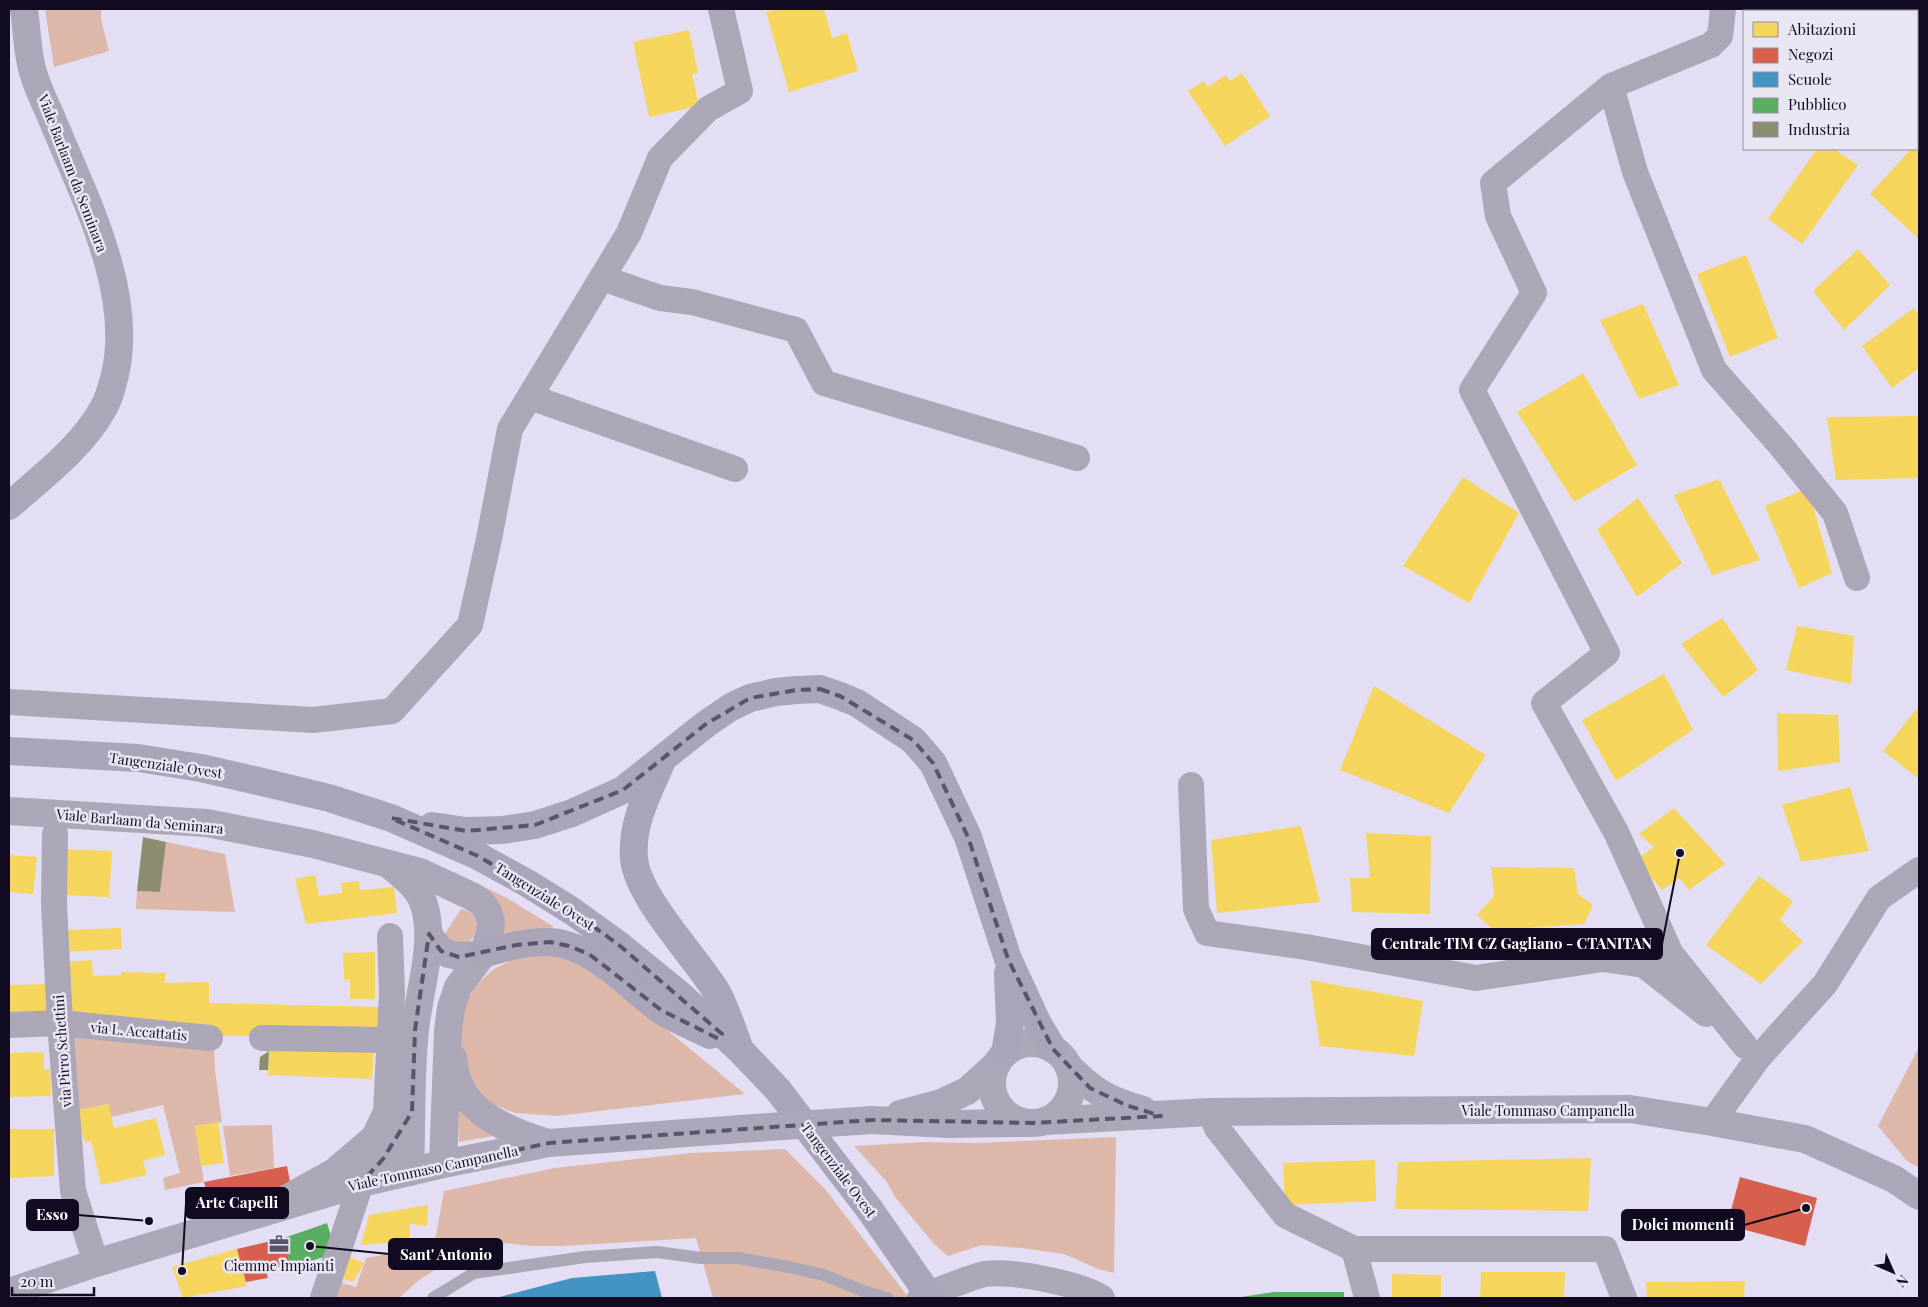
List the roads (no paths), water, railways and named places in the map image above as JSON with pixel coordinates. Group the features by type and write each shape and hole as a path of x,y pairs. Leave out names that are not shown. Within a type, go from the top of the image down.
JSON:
{"highway":[{"path":"391,818 466,831 502,830 535,826 623,790 706,724 731,707 750,698 776,692 820,690 857,703 913,740 933,763 952,798 968,837 1008,959 1038,1024 1061,1058"},
{"name":"Tangenziale Ovest","path":"9,751 138,758 201,768 328,798 391,818 478,856 527,883 572,911 619,944 741,1051 778,1090 870,1210 922,1298"},
{"path":"663,760 638,819 634,859 642,884 718,994 741,1051"},
{"path":"483,954 516,945 550,942 569,946 589,954 661,1010 741,1051"},
{"path":"1001,1058 1010,1023 1008,959"}],"street":[{"name":"Viale Barlaam da Seminara","path":"9,506 65,456 87,432 104,408 112,385 120,338 119,312 114,287 98,230 32,72 24,9"},
{"path":"9,702 313,720 392,711 470,625 510,429 629,233 660,158 708,109 740,91 721,9"},
{"path":"1723,9 1720,36 1711,45 1611,86 1493,183 1498,216 1534,293 1472,390 1607,653 1544,703 1616,832 1671,954 1752,1051"},
{"path":"1611,86 1635,172 1714,370 1781,446 1835,513 1857,578"},
{"path":"602,278 660,298 692,302 796,330 824,383 1077,458"},
{"path":"530,397 735,470"},
{"path":"1191,785 1196,909 1207,933 1306,947 1476,978 1603,960 1644,965 1752,1051"},
{"name":"Viale Barlaam da Seminara","path":"9,812 207,823 313,844 420,872 482,903 488,912 491,922 490,933 483,954"},
{"name":"via Pirro Schettini","path":"55,834 54,904 60,1024 73,1191 96,1263"},
{"path":"387,863 411,883 419,894 425,906 429,934 433,944 441,951 459,957 483,954"},
{"path":"1712,1122 1752,1051 1825,984 1879,898 1919,870"},
{"path":"410,1172 415,1030 429,934"},
{"path":"257,1214 334,1171 374,1137 386,1112 392,994 390,936"},
{"path":"443,1164 448,1031 451,1008 458,987 483,954"},
{"name":"via L. Accattatis","path":"9,1025 60,1024 210,1038"},
{"path":"448,1031 458,1082 470,1101 492,1120 516,1134 549,1144"},
{"path":"262,1038 389,1040"},
{"path":"1028,1043 1041,1044 1061,1058 1072,1080 1072,1092 1067,1104 1057,1114 1039,1122 1018,1121 1006,1114 997,1104 992,1091 992,1077 1001,1058 1016,1046 1028,1043"},
{"name":"Viale Tommaso Campanella","path":"872,1120 920,1109 966,1091 1001,1058"},
{"name":"Viale Tommaso Campanella","path":"1061,1058 1090,1088 1105,1097 1161,1116"},
{"name":"Viale Tommaso Campanella","path":"9,1292 96,1263 361,1183 443,1164 549,1144 872,1120 948,1124 1039,1122 1210,1112 1630,1109 1805,1139 1894,1179 1919,1196"},
{"path":"323,1298 361,1183 383,1159 412,1112"},
{"path":"1210,1112 1216,1128 1285,1215 1354,1250 1605,1249 1624,1298"},
{"path":"1354,1250 1367,1298"},
{"path":"922,1298 985,1274 1018,1275 1082,1288 1102,1298"}],"lane":[{"path":"433,1298 474,1273 585,1257 657,1252 701,1258 738,1258 788,1266 824,1275 863,1291 887,1298"}],"place":[{"name":"Centrale TIM CZ Gagliano - CTANITAN","path":"1680,853"},
{"name":"Dolci momenti","path":"1806,1208"},
{"name":"Esso","path":"149,1221"},
{"name":"Ciemme Impianti","path":"279,1244"},
{"name":"Sant' Antonio","path":"310,1246"},
{"name":"Arte Capelli","path":"182,1271"}]}
